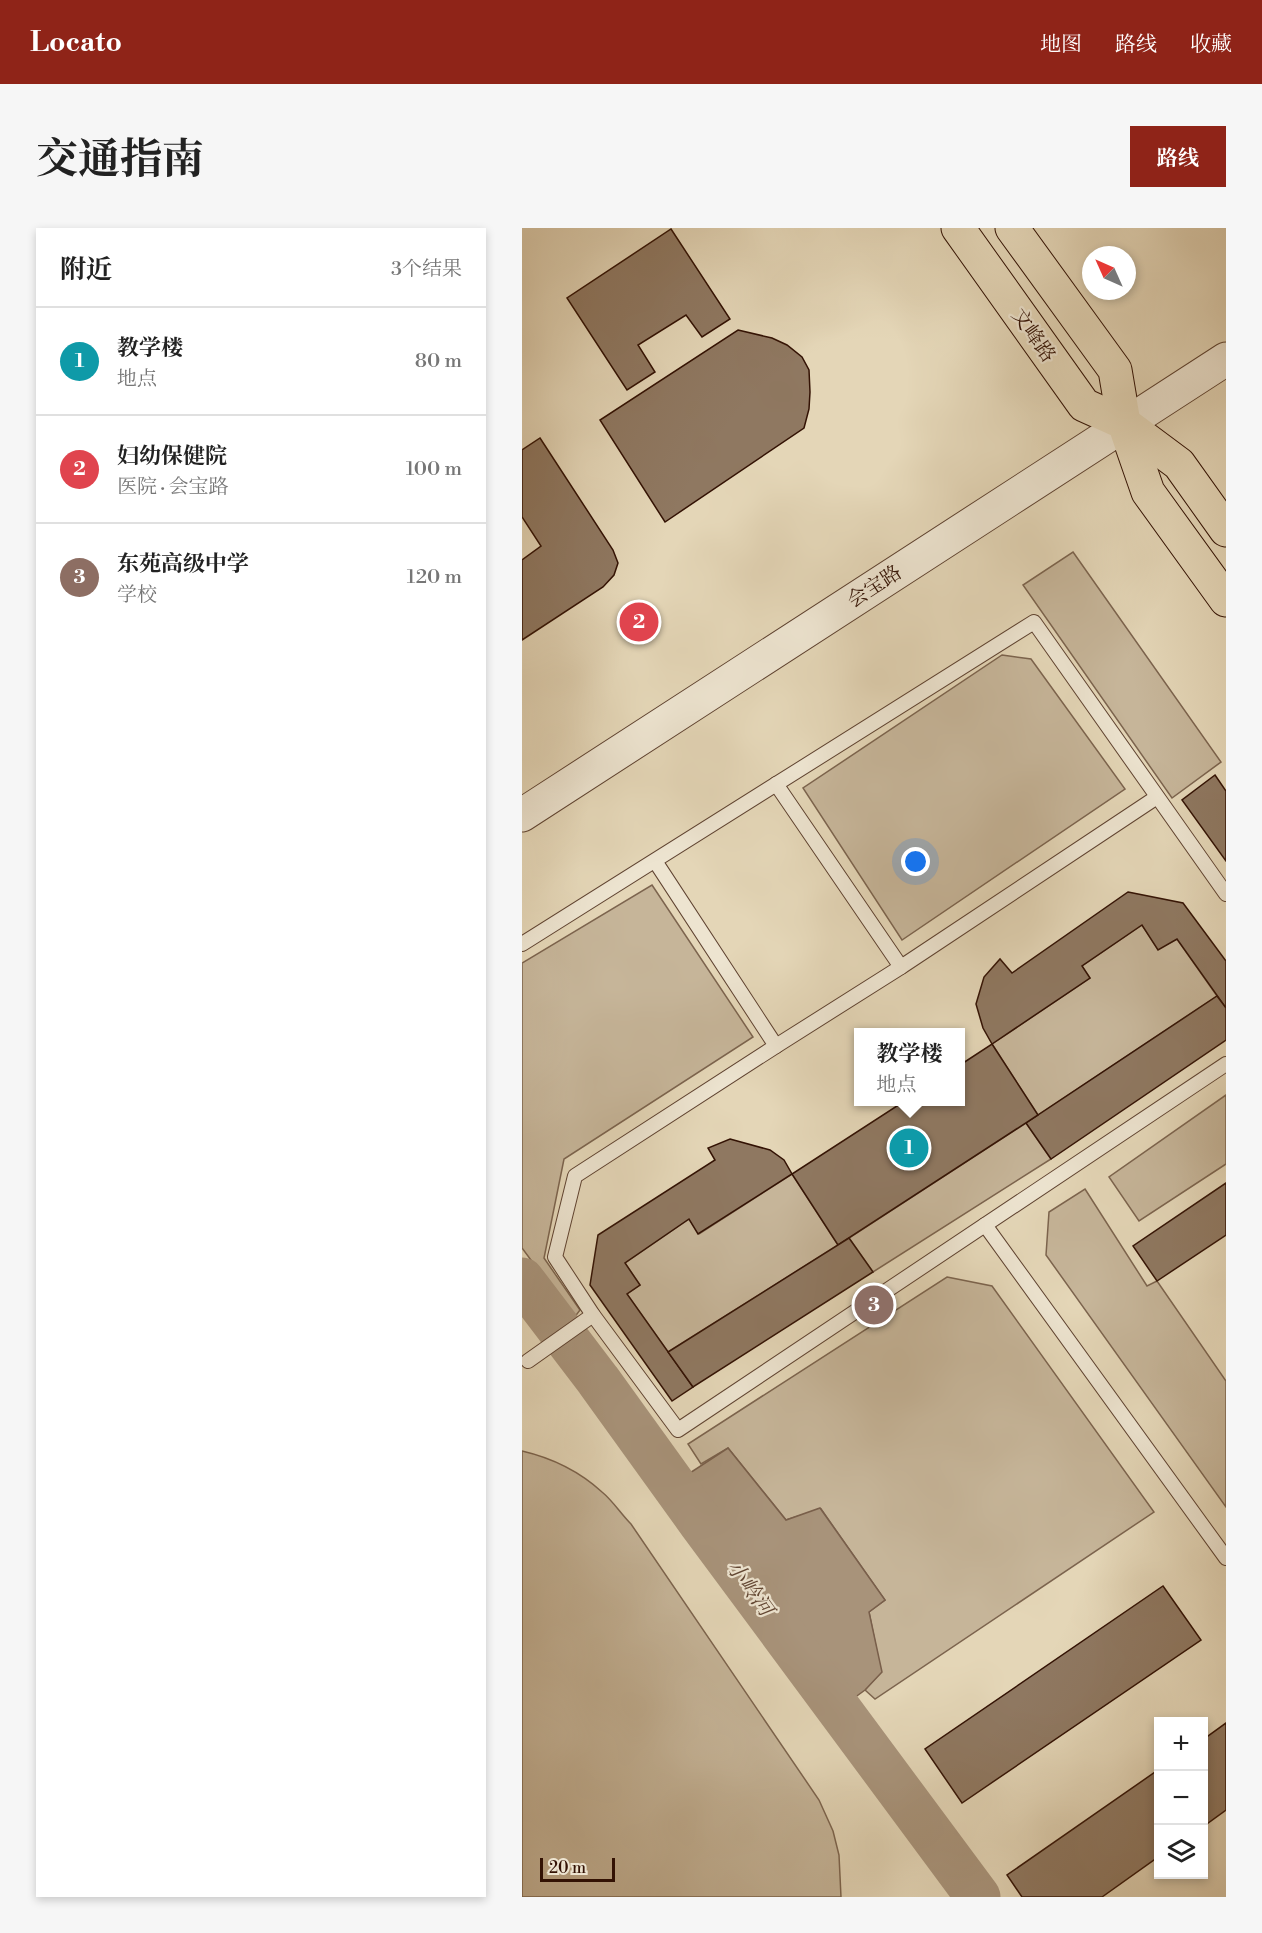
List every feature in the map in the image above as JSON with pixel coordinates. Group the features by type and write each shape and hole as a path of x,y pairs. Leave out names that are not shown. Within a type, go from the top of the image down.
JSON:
{"main road":[{"name":"文峰路","path":"958,228 1084,405 1124,423 1179,464 1226,530"},
{"path":"1012,228 1115,370 1124,423 1149,492 1226,600"}],"street":[{"name":"会宝路","path":"522,815 1226,359"}],"lane":[{"path":"522,944 1034,622 1226,894"},
{"path":"776,784 900,967"},
{"path":"1158,797 900,967 575,1176 555,1257 593,1315 678,1430 1226,1064"},
{"path":"655,861 776,1046"},
{"path":"985,1225 1226,1558"},
{"path":"524,1359 593,1315"}],"shaded area":[{"path":"1073,552 1221,762 1172,798 1023,585"},
{"path":"1002,655 1031,659 1125,789 902,940 803,788"},
{"path":"652,885 753,1037 564,1159 544,1258 580,1310 574,1318 522,1248 522,963"},
{"path":"1142,925 1158,949 1177,939 1217,996 1038,1115 992,1044 1090,978 1082,966"},
{"path":"1226,1095 1226,1164 1139,1221 1109,1177"},
{"path":"1026,1123 1051,1159 873,1272 849,1238"},
{"path":"792,1174 838,1245 668,1352 627,1294 640,1285 625,1263 689,1219 699,1234"},
{"path":"1085,1189 1147,1286 1157,1281 1226,1381 1226,1507 1046,1255 1049,1212"},
{"path":"947,1277 992,1286 1154,1512 875,1699 865,1690 881,1672 869,1612 885,1600 821,1509 786,1520 728,1448 701,1464 688,1444"},
{"path":"522,1451 544,1457 593,1484 631,1524 819,1800 833,1831 839,1855 841,1897 522,1897"}],"water":[{"path":"728,1448 786,1520 820,1508 885,1600 869,1612 882,1672 865,1690 839,1709 673,1484"}],"building":[{"path":"671,229 730,319 702,337 686,315 638,345 655,372 627,390 567,298"},
{"path":"738,330 772,338 787,345 802,357 809,370 810,392 809,409 804,428 665,522 600,420"},
{"path":"540,438 613,550 618,563 614,575 603,587 522,640 522,560 541,546 522,517 522,450"},
{"path":"1215,775 1226,791 1226,861 1182,800"},
{"path":"1128,892 1183,903 1226,961 1226,1008 1177,939 1158,950 1142,925 1082,966 1090,978 992,1044 983,1028 976,1004 984,977 1000,959 1012,973"},
{"path":"1217,996 1226,1008 1226,1040 1051,1159 1026,1123"},
{"path":"992,1044 1038,1115 838,1245 792,1174 897,1106 965,1106 965,1062"},
{"path":"730,1139 770,1150 784,1160 792,1174 698,1234 689,1219 625,1263 640,1285 627,1294 693,1387 672,1401 590,1285 598,1235 715,1160 708,1148"},
{"path":"1226,1183 1226,1235 1157,1281 1133,1246"},
{"path":"849,1238 873,1272 693,1387 668,1352"},
{"path":"1163,1586 1201,1640 962,1803 925,1749"},
{"path":"1226,1723 1226,1810 1208,1823 1208,1771 1208,1736"},
{"path":"1154,1773 1154,1860 1102,1897 1022,1897 1007,1875"}],"waterway":[{"name":"小岭河","path":"522,1280 978,1897"}],"place":[{"name":"妇幼保健院","path":"639,622"},
{"name":"教学楼","path":"909,1148"},
{"name":"东苑高级中学","path":"874,1305"}]}
